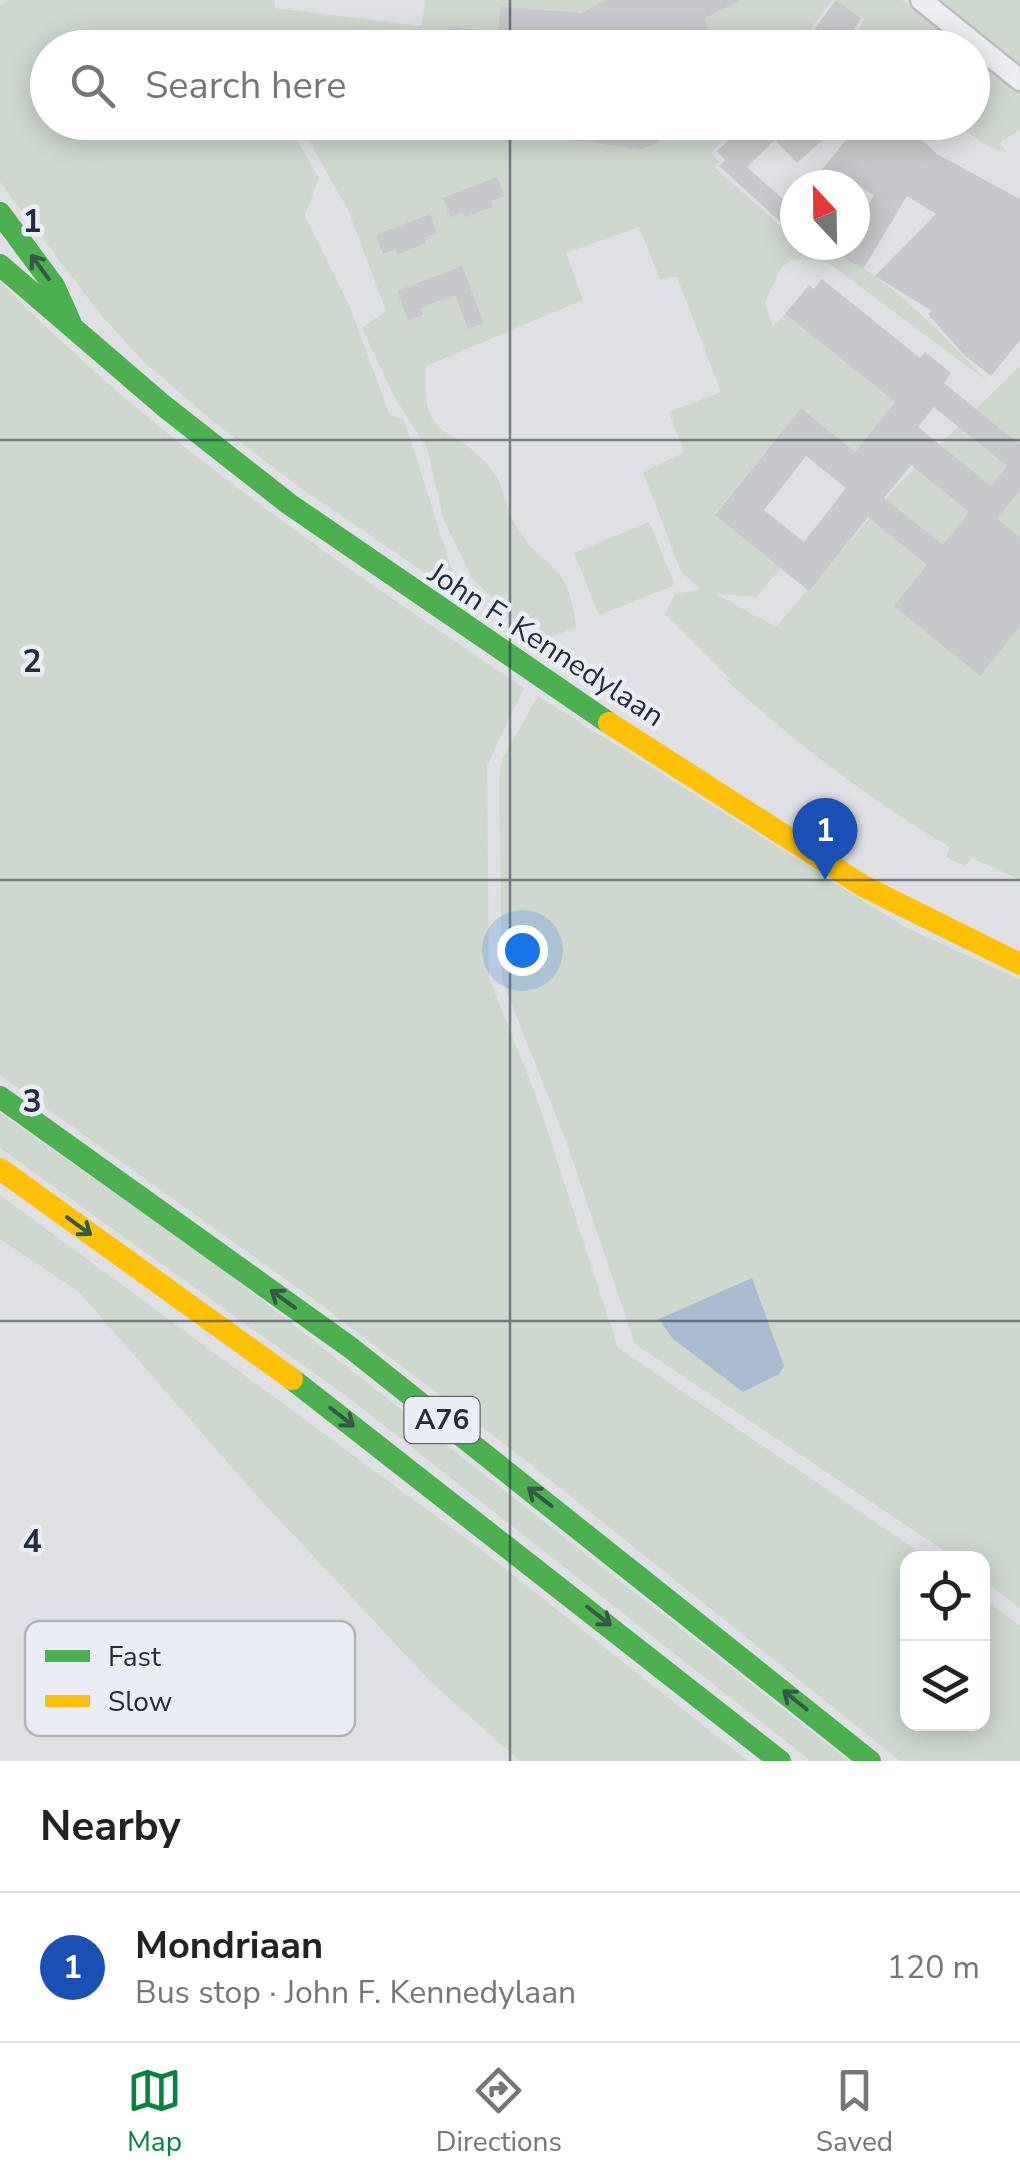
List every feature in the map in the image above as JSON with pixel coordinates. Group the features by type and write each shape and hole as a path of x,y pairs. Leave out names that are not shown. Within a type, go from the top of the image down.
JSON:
{"main road":[{"name":"John F. Kennedylaan","path":"0,213 54,286 72,326"},
{"name":"John F. Kennedylaan","path":"0,265 34,302 72,326 198,437 330,538 836,870 943,931 1020,964"},
{"name":"A76","path":"0,1098 351,1348 870,1761"},
{"name":"A76","path":"0,1170 304,1388 780,1761"}],"street":[{"path":"921,0 958,30"},
{"path":"990,56 1020,80"}],"shaded area":[{"path":"8,0 274,0 275,8 421,26 425,0 832,0 810,30 30,30 30,140 297,140 319,178 305,215 350,307 390,416 404,419 457,586 453,592 298,486 209,418 142,360 100,314 0,182 0,6"},
{"path":"835,0 902,0 939,30 859,30 864,19"},
{"path":"940,0 1020,0 1020,64 990,40 990,30 978,30"},
{"path":"990,68 1020,92 1020,130 1000,142 1007,153 979,140 990,140"},
{"path":"309,140 724,140 711,152 719,162 714,167 780,226 780,260 791,260 781,268 765,302 773,327 785,314 895,402 855,452 801,408 715,514 781,568 756,597 716,594 776,627 897,486 1020,366 1020,880 972,858 965,866 946,857 950,847 861,790 752,703 665,614 675,594 701,589 681,572 643,472 684,452 669,412 721,392 677,277 660,279 639,227 566,253 583,300 426,366 425,391 433,421 490,467 525,540 567,587 576,627 546,639 530,635 472,578 444,521 427,448 395,398 362,328 386,311 348,210"},
{"path":"804,260 848,260 871,274 919,313 987,381 827,262"},
{"path":"0,281 59,339 185,447 319,547 524,688 487,766 489,978 536,1096 618,1348 918,1551 900,1551 900,1731 990,1731 990,1603 1020,1626 1020,1761 900,1761 533,1466 319,1303 0,1075"},
{"path":"649,522 675,585 599,615 574,553"},
{"path":"538,696 905,927 1020,980 1020,1608 990,1585 990,1551 945,1551 635,1344 565,1138 502,980 502,759"},
{"path":"0,1113 208,1258 849,1761 811,1761 353,1401 0,1148"},
{"path":"0,1195 475,1545 748,1761 520,1761 432,1683 258,1497 79,1292 0,1239"}],"water":[{"path":"752,1278 784,1366 779,1374 743,1392 673,1339 659,1319"}],"building":[{"path":"606,0 740,0 704,18 709,30 498,30 501,7 581,13"},
{"path":"836,0 861,18 854,30 814,30"},
{"path":"570,140 659,140 640,149"},
{"path":"729,140 775,140 747,167 780,197 780,221 719,166 725,160 717,151"},
{"path":"775,140 823,140 797,163"},
{"path":"846,140 922,140 937,154 1020,199 1020,340 991,376 965,356 928,314 932,311 875,276 936,214 907,196 870,257 870,202 874,195 870,193 870,170 822,170"},
{"path":"497,177 504,196 491,201 493,207 465,217 463,212 450,217 443,198"},
{"path":"430,214 437,233 424,238 426,243 398,254 396,249 383,254 376,235"},
{"path":"848,260 868,260 863,269"},
{"path":"462,266 484,323 468,329 455,295 421,308 423,315 408,320 397,291"},
{"path":"822,279 920,358 925,352 951,373 944,383 1020,445 1020,490 997,519 1020,537 1020,626 980,676 894,606 927,565 868,517 809,591 715,515 801,408 855,452 895,402 785,314 809,285 814,289","holes":["934,407 1007,466 991,486 918,427","806,456 846,488 804,542 764,510","911,465 969,512 943,545 884,498"]}],"traffic: fast":[{"path":"0,213 54,286 72,326"},
{"path":"0,265 164,406 289,504 609,723"},
{"path":"0,1097 351,1348 870,1761"},
{"path":"292,1379 780,1761"}],"traffic: slow":[{"path":"609,723 863,886 1020,964"},
{"path":"0,1169 292,1379"}],"place":[{"name":"Mondriaan","path":"825,880"}]}
